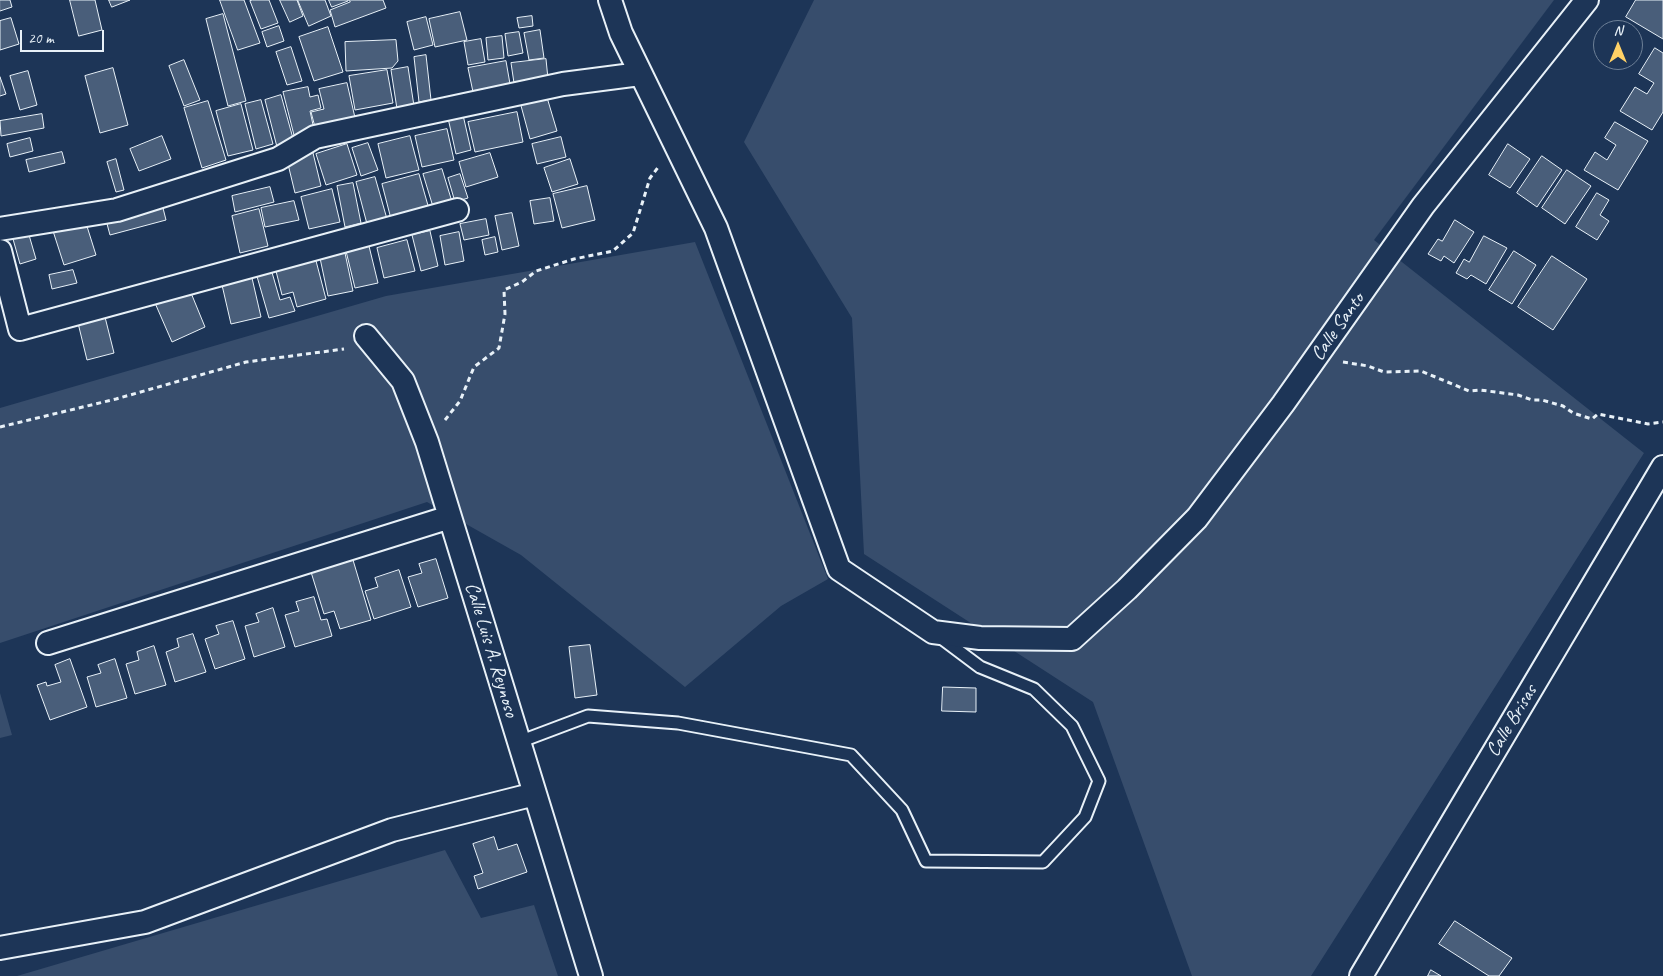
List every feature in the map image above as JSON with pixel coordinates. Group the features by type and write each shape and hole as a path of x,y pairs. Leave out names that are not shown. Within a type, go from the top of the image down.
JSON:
{"street":[{"path":"610,0 620,33 716,228 839,569 933,632"},
{"name":"Calle Santo","path":"933,632 980,638 1072,638 1127,589 1197,518 1315,359 1423,206 1587,0"},
{"path":"0,229 117,210 278,159 315,138 563,84 640,74"},
{"path":"0,251 20,329 457,210"},
{"name":"Calle Luis A. Reynoso","path":"366,336 402,380 427,442 591,976"},
{"name":"Calle Brisas","path":"1361,976 1663,467"},
{"path":"48,643 450,516"},
{"path":"0,948 145,922 392,830 535,794"}],"lane":[{"path":"519,742 588,716 678,722 851,754 902,810 926,861 1043,862 1085,817 1098,782 1072,726 1034,689 980,667 933,632"}],"path":[{"path":"427,442 460,402 474,367 499,348 505,314 504,290 522,282 536,271 574,258 613,251 633,232 650,178 675,143"},
{"path":"0,427 116,399 246,362 344,348 366,336"},
{"path":"1315,359 1353,363 1384,372 1421,371 1469,391 1480,390 1542,400 1563,406 1572,413 1592,419 1598,414 1648,424 1663,422"}],"shaded area":[{"path":"814,0 1554,0 1374,240 1644,453 1311,976 1192,976 1093,702 864,554 852,318 744,142"},
{"path":"695,242 828,579 781,606 685,687 521,555 427,502 0,643 0,408 386,296"},
{"path":"0,693 12,735 0,738"},
{"path":"445,850 481,918 534,905 558,976 17,976"}],"building":[{"path":"0,0 10,0 12,7 0,11"},
{"path":"70,0 95,0 102,30 79,36"},
{"path":"109,0 130,0 112,7"},
{"path":"220,0 244,0 260,43 238,50"},
{"path":"269,0 278,23 261,29 250,1"},
{"path":"280,0 297,0 303,16 290,22"},
{"path":"298,0 325,0 331,16 309,26"},
{"path":"329,0 348,0 348,1 332,7"},
{"path":"349,0 383,0 386,8 335,27 330,10 350,2"},
{"path":"1636,0 1663,0 1663,39 1643,27 1643,20 1631,20 1626,17"},
{"path":"460,12 467,40 435,47 429,19"},
{"path":"223,14 246,101 228,106 206,19"},
{"path":"532,16 533,26 519,28 517,18"},
{"path":"426,17 433,45 414,50 407,22"},
{"path":"11,18 19,44 0,50 0,21"},
{"path":"279,26 284,41 267,47 262,32"},
{"path":"328,27 343,72 314,81 299,37"},
{"path":"540,30 544,58 529,60 524,33"},
{"path":"519,32 523,53 508,56 505,34"},
{"path":"502,36 504,58 488,60 486,38"},
{"path":"481,39 485,62 468,65 464,42"},
{"path":"396,40 398,61 392,68 346,71 345,42"},
{"path":"291,47 302,81 287,85 276,52"},
{"path":"1655,48 1663,53 1663,112 1652,130 1620,111 1635,87 1647,94 1654,83 1639,74"},
{"path":"426,55 431,100 419,102 414,57"},
{"path":"546,59 548,79 514,83 511,63"},
{"path":"184,60 200,100 184,106 169,66"},
{"path":"506,61 510,84 473,92 468,68"},
{"path":"408,67 414,106 397,109 391,70"},
{"path":"113,68 128,125 100,133 85,76"},
{"path":"387,70 393,103 355,110 349,76"},
{"path":"28,71 37,105 20,110 10,76"},
{"path":"0,77 6,94 0,96"},
{"path":"347,83 356,122 316,131 311,112 324,109 319,89"},
{"path":"308,87 310,97 318,95 321,108 310,111 315,134 295,139 283,92"},
{"path":"546,94 557,131 530,139 520,102"},
{"path":"281,95 294,142 277,147 265,100"},
{"path":"261,100 273,144 256,149 245,104"},
{"path":"208,101 226,160 202,168 184,108"},
{"path":"241,104 253,150 228,156 216,111"},
{"path":"517,112 523,142 475,152 468,122"},
{"path":"42,114 44,128 1,136 0,121"},
{"path":"463,115 471,150 456,154 448,118"},
{"path":"1615,122 1648,141 1618,190 1584,170 1595,152 1607,160 1616,145 1605,138"},
{"path":"447,129 454,160 422,167 415,136"},
{"path":"162,136 171,159 139,171 130,149"},
{"path":"410,136 419,170 386,178 378,144"},
{"path":"561,137 566,157 537,164 532,144"},
{"path":"30,138 33,151 10,157 7,144"},
{"path":"368,143 378,170 361,176 352,148"},
{"path":"347,144 357,175 326,185 316,154"},
{"path":"1508,144 1530,159 1510,188 1489,175"},
{"path":"62,152 65,163 29,172 26,160"},
{"path":"313,153 321,186 295,193 287,160"},
{"path":"490,153 498,177 466,187 459,162"},
{"path":"1542,156 1562,170 1537,207 1517,193"},
{"path":"116,159 124,190 116,192 107,162"},
{"path":"570,159 578,184 552,192 544,168"},
{"path":"442,169 453,205 434,210 423,174"},
{"path":"1567,170 1591,186 1565,224 1542,208"},
{"path":"419,174 429,209 391,219 382,184"},
{"path":"460,174 468,198 455,202 448,178"},
{"path":"375,177 387,219 367,224 356,182"},
{"path":"353,183 361,223 345,227 337,186"},
{"path":"587,186 595,220 562,228 553,194"},
{"path":"270,187 274,202 235,212 232,196"},
{"path":"332,189 340,222 309,229 301,197"},
{"path":"1597,193 1609,200 1600,215 1609,221 1597,240 1576,227"},
{"path":"550,198 554,221 534,224 530,201"},
{"path":"294,201 299,220 265,227 261,208"},
{"path":"162,204 166,220 110,235 106,220"},
{"path":"259,209 268,246 240,253 232,216"},
{"path":"512,213 519,246 502,250 495,216"},
{"path":"486,219 489,235 464,240 460,224"},
{"path":"85,220 96,255 64,265 53,231"},
{"path":"1455,220 1474,232 1454,263 1444,256 1441,261 1428,254 1438,239 1442,241"},
{"path":"430,231 438,266 421,271 412,235"},
{"path":"459,232 464,261 445,265 440,236"},
{"path":"29,235 36,259 20,264 13,239"},
{"path":"1484,236 1507,248 1486,284 1471,275 1467,279 1456,273 1464,259 1469,262"},
{"path":"495,237 498,252 485,255 482,240"},
{"path":"407,240 415,271 384,278 377,248"},
{"path":"368,242 378,283 355,288 345,247"},
{"path":"1514,251 1536,265 1512,304 1489,290"},
{"path":"345,253 353,291 328,296 320,258"},
{"path":"1552,256 1587,279 1553,330 1518,307"},
{"path":"315,257 326,299 297,307 293,292 282,295 275,267"},
{"path":"271,269 280,300 290,297 295,311 269,318 256,273"},
{"path":"73,270 77,283 52,289 49,275"},
{"path":"252,278 261,317 231,324 222,285"},
{"path":"189,288 205,327 172,342 155,303"},
{"path":"105,317 114,353 87,360 78,323"},
{"path":"436,559 448,598 418,607 408,577 422,573 419,564"},
{"path":"353,560 371,620 340,629 334,611 324,614 311,572"},
{"path":"399,570 411,607 374,619 365,591 378,587 375,578"},
{"path":"314,597 321,620 327,619 332,636 295,647 285,615 299,611 296,602"},
{"path":"273,608 285,647 254,657 245,626 259,622 256,614"},
{"path":"233,621 245,659 215,669 205,639 219,634 216,626"},
{"path":"193,634 206,672 175,682 166,652 179,647 177,639"},
{"path":"590,645 597,695 575,698 569,647"},
{"path":"154,646 166,685 135,694 126,664 139,660 137,652"},
{"path":"70,659 87,707 50,720 37,685 46,682 47,686 61,682 55,665"},
{"path":"115,659 127,698 96,707 87,677 101,673 98,665"},
{"path":"943,687 976,688 976,712 942,711"},
{"path":"494,837 498,850 517,844 527,872 478,889 474,876 483,873 473,844"},
{"path":"1455,921 1512,958 1499,976 1489,976 1439,944"},
{"path":"1431,970 1441,976 1428,976"}]}
